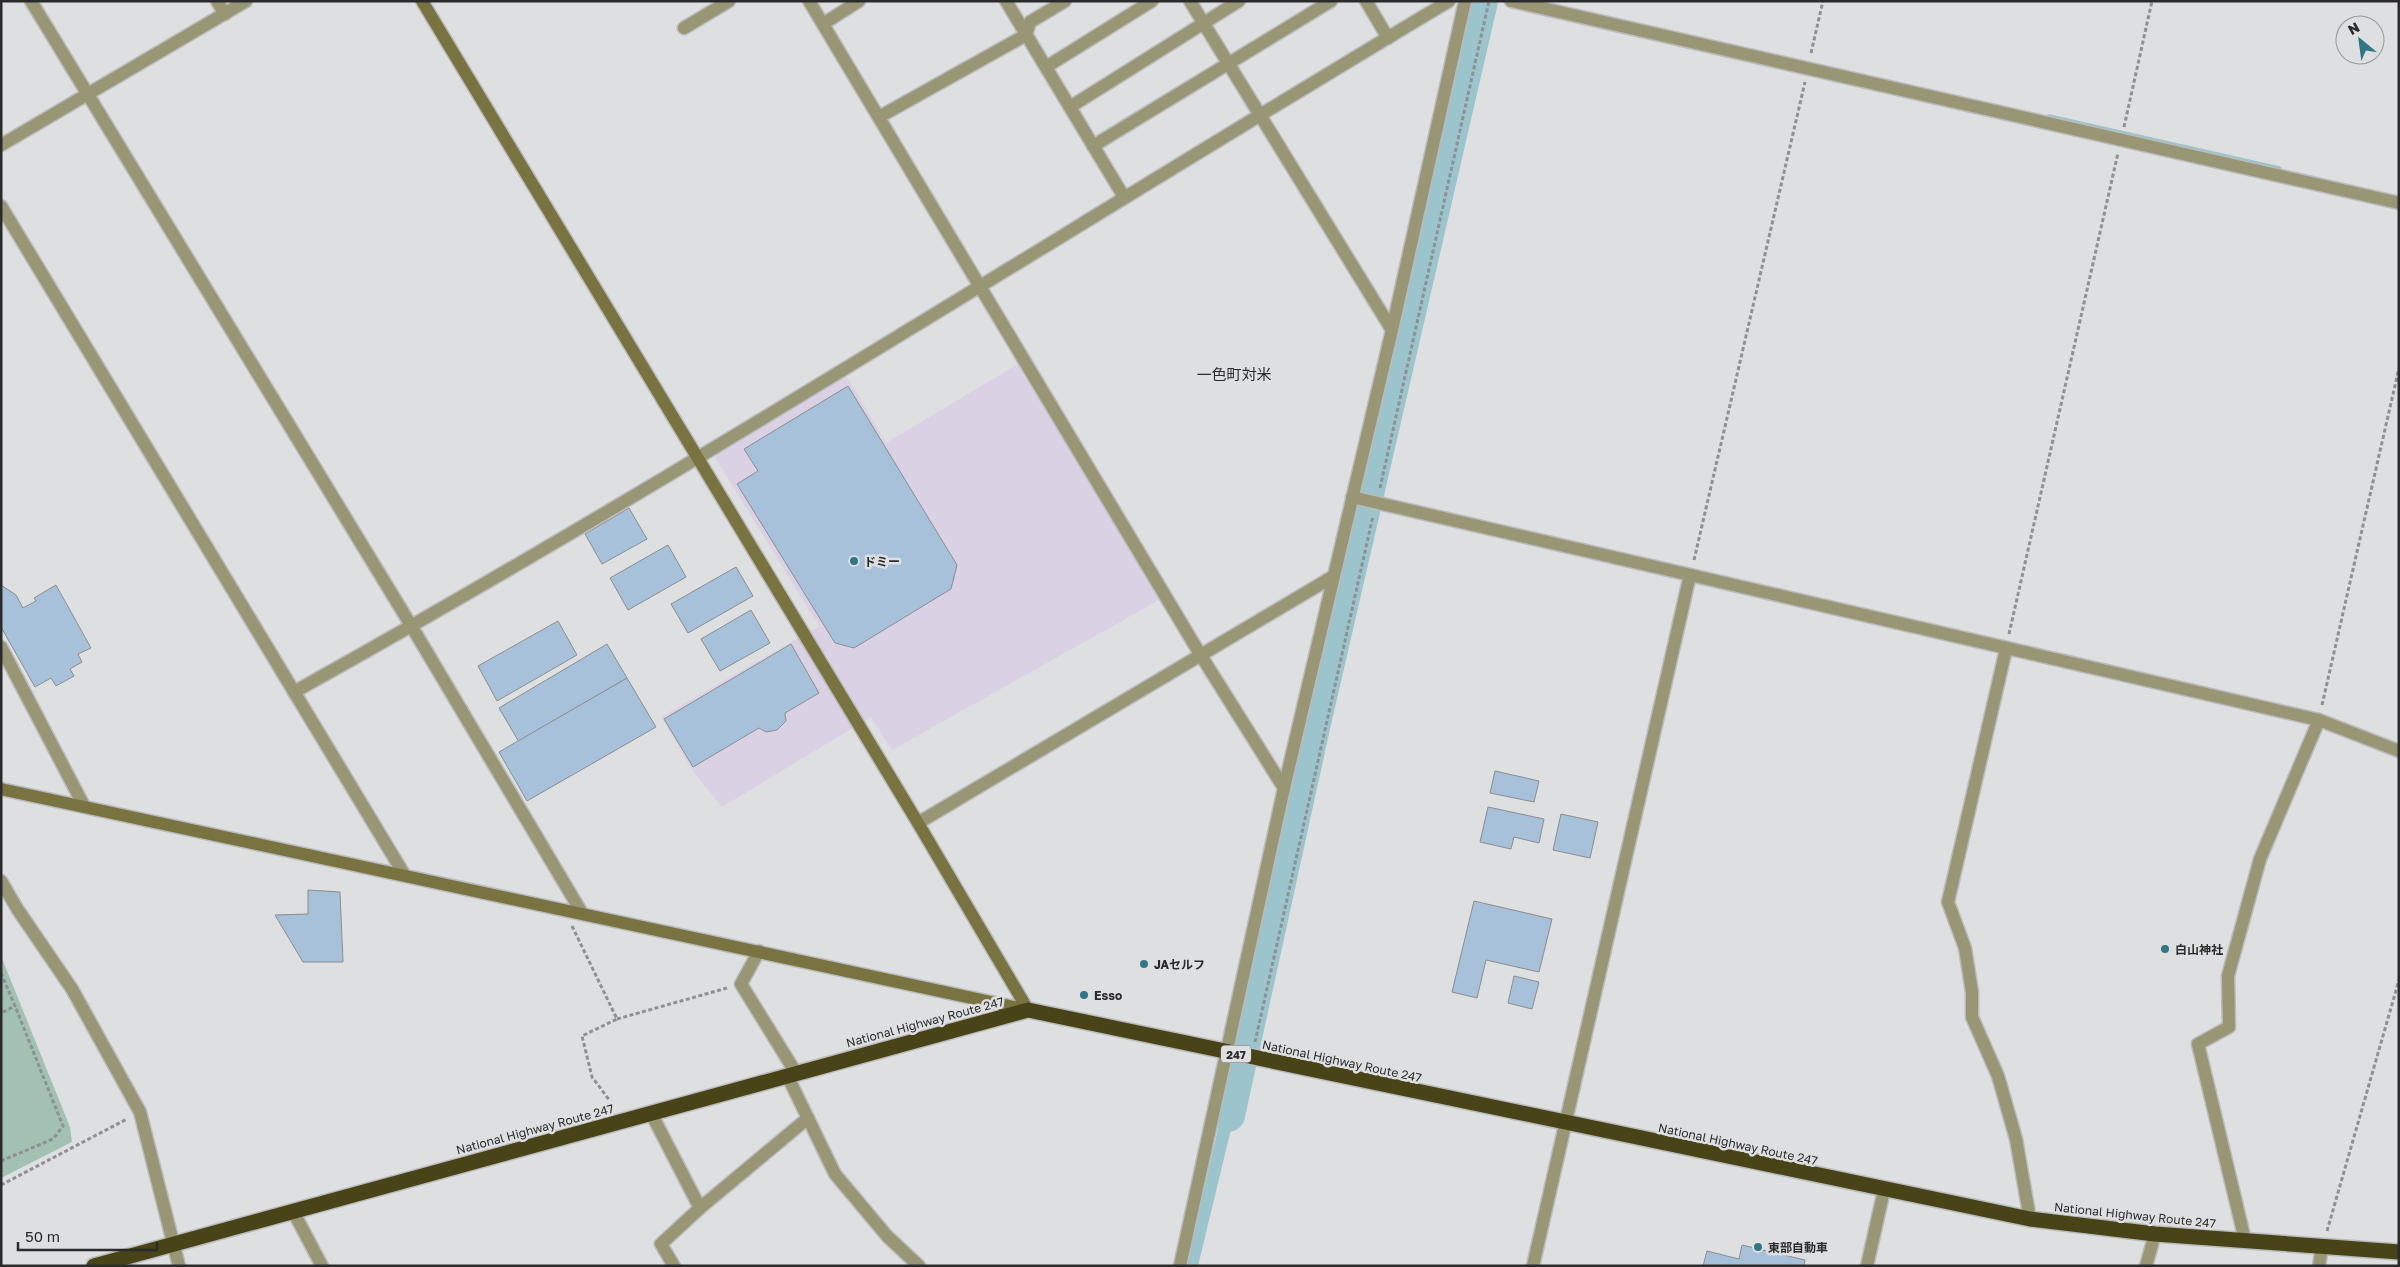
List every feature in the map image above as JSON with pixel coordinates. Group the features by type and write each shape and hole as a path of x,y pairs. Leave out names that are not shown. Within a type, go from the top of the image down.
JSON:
{"highway":[{"name":"National Highway Route 247","path":"94,1266 1028,1010 2030,1219 2155,1234 2399,1252"}],"street":[{"path":"31,1 89,93 412,627 582,913"},
{"path":"218,1 225,14"},
{"path":"1,145 246,1"},
{"path":"422,1 696,459 918,823 1028,1010"},
{"path":"684,28 729,1"},
{"path":"809,1 1200,654 1284,788"},
{"path":"823,24 859,1"},
{"path":"1006,1 1124,197"},
{"path":"879,117 1026,35 1030,22 1065,1"},
{"path":"1046,68 1152,1"},
{"path":"1190,1 1392,330"},
{"path":"1070,107 1239,1"},
{"path":"1093,146 1330,1"},
{"path":"1366,1 1388,38"},
{"path":"294,692 412,627 696,459 1449,1"},
{"path":"1180,1266 1284,788 1392,330 1465,1"},
{"path":"1511,1 2399,203"},
{"path":"1,206 404,874"},
{"path":"1352,497 1376,505 1690,575 2006,650 2319,720 2399,751"},
{"path":"1532,1266 1690,575"},
{"path":"918,823 1334,576"},
{"path":"1,647 84,806"},
{"path":"2006,650 1948,902 1965,948 1972,992 1972,1017 1998,1076 2016,1139 2030,1219"},
{"path":"2245,1240 2198,1044 2229,1027 2228,976 2260,859 2319,720"},
{"path":"1,789 404,874 1028,1010"},
{"path":"1,881 18,910 72,989 140,1112 179,1266"},
{"path":"759,951 741,984 792,1074 808,1118 835,1174 886,1236 919,1266"},
{"path":"651,1113 700,1208"},
{"path":"674,1266 661,1244 700,1208 808,1118"},
{"path":"1867,1266 1884,1190"},
{"path":"293,1212 322,1266"},
{"path":"2146,1266 2155,1234"},
{"path":"2318,1266 2322,1246"}],"path":[{"path":"1252,1057 1489,1"},
{"path":"1690,575 1823,1"},
{"path":"2006,650 2152,1"},
{"path":"2319,720 2399,368"},
{"path":"563,909 617,1020"},
{"path":"1,973 63,1126 53,1139 1,1162"},
{"path":"2322,1246 2399,980"},
{"path":"610,1100 592,1077 582,1036 617,1020 741,984"},
{"path":"1,1013 15,1006"},
{"path":"1,1185 140,1112"}],"shaded area":[{"path":"1020,363 1159,600 892,750 871,717 722,807 693,771 661,717 819,626 713,454 846,375 886,443"}],"green space":[{"path":"1,956 70,1127 72,1142 1,1178"}],"water":[{"path":"1232,1069 1245,1071 1198,1266 1186,1266"}],"building":[{"path":"848,386 957,565 951,589 854,648 835,643 737,484 758,471 744,449"},
{"path":"629,508 647,539 602,564 585,534"},
{"path":"668,545 686,577 628,610 610,578"},
{"path":"736,567 753,596 688,633 671,604"},
{"path":"1,585 16,595 23,608 36,601 34,598 56,585 91,648 78,654 82,662 70,669 74,676 56,686 51,678 35,687 1,627"},
{"path":"751,610 770,643 720,671 701,639"},
{"path":"558,621 577,655 497,701 478,666"},
{"path":"607,644 627,678 519,742 499,708"},
{"path":"791,644 819,693 785,713 786,721 777,730 766,732 759,728 693,767 664,719"},
{"path":"627,678 656,727 527,801 499,752"},
{"path":"1495,771 1539,781 1534,802 1490,793"},
{"path":"1488,807 1544,819 1539,843 1514,837 1511,849 1480,842"},
{"path":"1561,814 1598,822 1590,858 1553,850"},
{"path":"308,890 340,892 343,962 303,962 275,915 308,914"},
{"path":"1474,901 1552,919 1539,972 1486,960 1477,998 1452,992"},
{"path":"1514,976 1539,982 1532,1009 1508,1003"},
{"path":"1742,1245 1805,1260 1804,1266 1703,1266 1707,1251 1739,1259"}],"waterway":[{"path":"1228,1115 1313,727 1481,1"},
{"path":"2049,117 2279,169"}],"place":[{"name":"ドミー","path":"854,561"},
{"name":"白山神社","path":"2165,949"},
{"name":"JAセルフ","path":"1144,964"},
{"name":"Esso","path":"1084,995"},
{"name":"東部自動車","path":"1758,1247"}],"district":[{"name":"一色町対米","path":"1234,374"}]}
